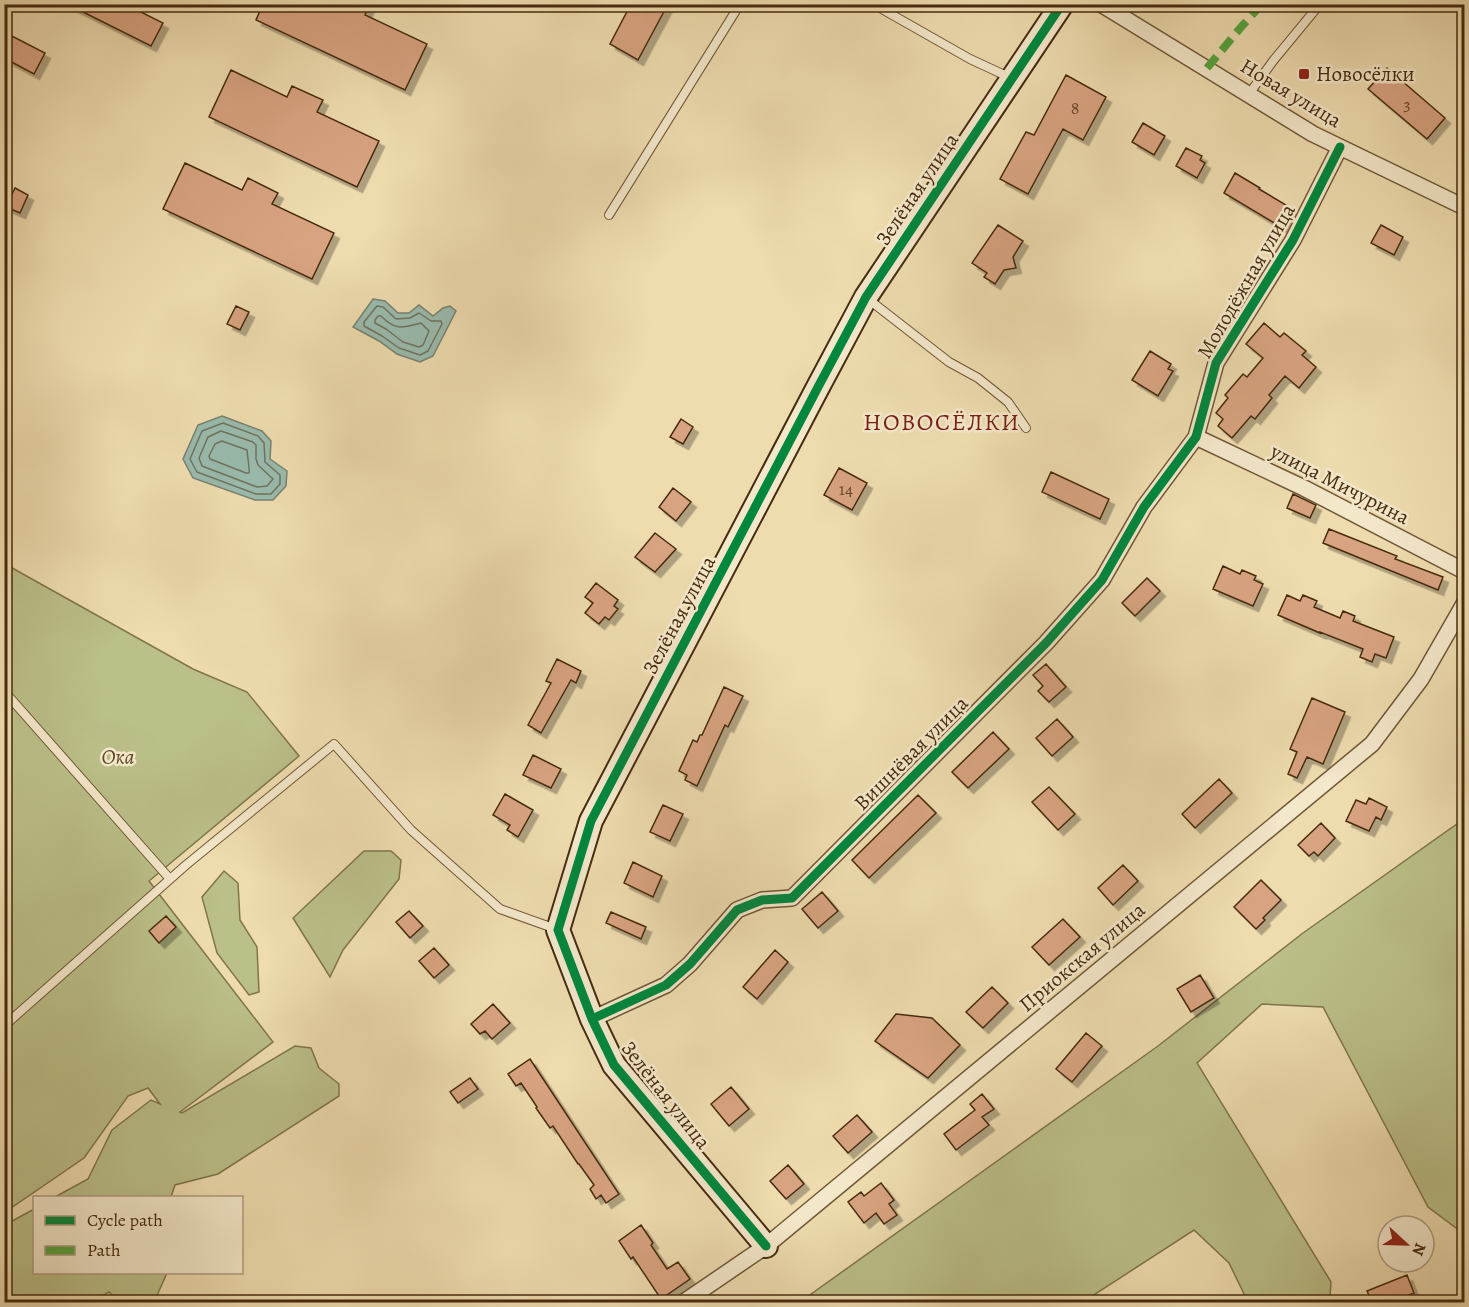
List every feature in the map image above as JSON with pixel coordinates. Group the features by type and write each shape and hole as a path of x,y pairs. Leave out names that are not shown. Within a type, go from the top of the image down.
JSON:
{"street":[{"name":"Зелёная улица","path":"766,1246 614,1065 592,1018 558,930 591,821 866,297 1062,4"},
{"name":"Новая улица","path":"1101,4 1313,134 1464,207"},
{"name":"Молодёжная улица","path":"1196,437 1216,363 1293,240 1340,147"},
{"name":"улица Мичурина","path":"1196,437 1304,488 1464,571"},
{"name":"Вишнёвая улица","path":"592,1018 666,986 690,964 737,910 762,900 792,898 1046,643 1102,580 1144,507 1196,437"},
{"name":"Приокская улица","path":"684,1302 766,1246 1372,744 1421,679 1464,604"}],"lane":[{"path":"609,215 740,4"},
{"path":"873,4 970,59 1012,79"},
{"path":"1249,94 1320,4"},
{"path":"866,297 949,362 978,378 1008,402 1026,428"},
{"path":"4,691 170,879"},
{"path":"4,1026 170,879 334,744 411,830 500,909 558,930"}],"green space":[{"name":"Ока","path":"5,564 193,669 247,692 299,756 149,881 273,1042 180,1112 182,1113 295,1046 311,1048 319,1068 339,1084 339,1096 218,1174 175,1185 171,1196 57,1196 88,1179 112,1130 151,1100 160,1104 148,1088 128,1096 84,1158 5,1212"},
{"path":"1464,819 1464,1234 1428,1207 1323,1007 1262,1004 1197,1063 1331,1282 1330,1297 1319,1302 1248,1302 1229,1263 1194,1230 1083,1302 800,1302 1158,1046 1303,933"},
{"path":"364,851 391,851 401,860 399,879 343,950 330,977 293,918"},
{"path":"224,871 238,883 240,920 257,947 259,992 249,995 217,953 202,897"},
{"path":"33,1210 33,1274 167,1274 154,1302 120,1302 109,1292 91,1302 5,1302 5,1225"}],"water":[{"path":"373,299 385,301 398,313 409,313 419,305 433,316 443,308 450,306 456,311 433,356 420,362 397,354 353,327"},
{"path":"222,416 262,431 271,441 270,459 287,471 286,486 273,500 255,500 193,478 183,459 198,425"}],"building":[{"path":"67,4 125,4 163,23 151,46"},
{"path":"263,4 370,4 365,15 427,44 405,90 256,20"},
{"path":"631,4 668,4 638,60 610,44"},
{"path":"4,32 45,53 34,74 4,58"},
{"path":"1387,68 1445,118 1427,139 1368,89"},
{"path":"231,70 287,97 292,86 323,100 317,112 379,141 357,187 209,117"},
{"path":"1066,75 1106,97 1083,140 1063,129 1028,194 1000,179 1026,132 1034,135"},
{"path":"1143,123 1165,136 1154,155 1132,142"},
{"path":"1186,148 1202,156 1200,160 1205,163 1197,178 1176,166"},
{"path":"185,163 242,190 248,178 278,193 272,204 334,233 312,279 163,209"},
{"path":"1235,173 1291,208 1281,227 1224,193"},
{"path":"15,188 28,195 20,213 6,207"},
{"path":"998,225 1023,241 1013,257 1016,268 1004,270 995,284 984,277 987,273 972,263"},
{"path":"1381,225 1403,237 1394,255 1371,243"},
{"path":"236,306 249,312 240,330 227,324"},
{"path":"1264,323 1280,337 1284,333 1306,351 1302,355 1316,367 1299,388 1285,376 1269,395 1272,398 1255,419 1251,416 1232,438 1218,426 1223,419 1216,413 1228,398 1225,395 1243,374 1247,377 1263,358 1246,344"},
{"path":"1150,351 1171,364 1168,369 1173,371 1158,396 1132,380"},
{"path":"681,419 693,427 683,444 670,437"},
{"path":"839,468 867,483 852,510 824,495"},
{"path":"1051,472 1109,499 1100,519 1042,492"},
{"path":"673,488 691,502 676,521 659,507"},
{"path":"1293,494 1316,505 1310,518 1287,508"},
{"path":"1329,529 1397,556 1395,559 1443,577 1438,590 1323,543"},
{"path":"655,533 676,549 655,572 635,557"},
{"path":"1223,566 1240,574 1242,570 1256,576 1254,580 1263,584 1253,606 1213,589"},
{"path":"1147,578 1160,591 1135,616 1122,603"},
{"path":"596,583 618,600 614,606 618,609 609,620 605,617 599,624 585,613 593,603 585,597"},
{"path":"1287,595 1300,601 1303,595 1317,601 1314,607 1340,618 1343,611 1355,616 1353,621 1394,637 1386,658 1375,654 1372,662 1360,657 1363,649 1278,615"},
{"path":"557,659 581,671 576,683 571,680 541,733 528,725 551,683 546,681"},
{"path":"1046,664 1066,687 1049,702 1038,691 1043,686 1033,675"},
{"path":"724,687 743,696 728,727 725,725 697,786 685,780 687,775 679,771 693,740 697,742 702,735"},
{"path":"1312,698 1345,712 1323,764 1307,757 1297,778 1288,774 1297,752 1290,749"},
{"path":"1057,719 1073,737 1052,756 1036,738"},
{"path":"993,732 1009,749 968,788 952,772"},
{"path":"533,755 561,769 551,788 523,775"},
{"path":"1219,779 1232,793 1195,828 1182,814"},
{"path":"1049,787 1075,814 1058,830 1032,802"},
{"path":"505,794 533,810 518,837 507,830 510,825 493,815"},
{"path":"918,795 936,813 869,878 852,860"},
{"path":"1369,798 1387,807 1381,820 1376,817 1369,831 1346,821 1356,800 1366,804"},
{"path":"663,805 683,814 670,841 650,832"},
{"path":"1321,823 1335,838 1318,856 1314,852 1309,856 1298,845"},
{"path":"633,862 662,876 653,897 624,883"},
{"path":"1123,865 1138,881 1113,905 1098,888"},
{"path":"1261,880 1281,900 1263,918 1265,920 1256,929 1234,907"},
{"path":"822,892 838,911 818,928 802,909"},
{"path":"409,911 423,926 410,938 396,922"},
{"path":"611,912 646,927 641,939 606,923"},
{"path":"166,916 176,927 159,943 149,931"},
{"path":"1063,919 1080,937 1049,965 1032,947"},
{"path":"434,948 449,965 434,978 419,961"},
{"path":"775,950 788,962 757,999 743,987"},
{"path":"1200,975 1214,998 1191,1012 1177,989"},
{"path":"992,987 1008,1003 983,1028 966,1012"},
{"path":"493,1004 510,1023 492,1039 485,1031 480,1034 471,1024"},
{"path":"896,1014 932,1018 960,1045 928,1078 875,1041"},
{"path":"1086,1033 1102,1046 1072,1082 1056,1069"},
{"path":"530,1059 619,1194 606,1203 601,1195 596,1199 590,1189 594,1185 553,1126 550,1128 521,1083 516,1086 508,1074"},
{"path":"470,1078 478,1089 458,1103 450,1092"},
{"path":"731,1087 749,1109 729,1126 711,1104"},
{"path":"982,1094 994,1109 982,1117 989,1125 956,1150 944,1134 975,1110 970,1104"},
{"path":"857,1115 872,1132 848,1153 833,1136"},
{"path":"788,1165 804,1184 786,1199 770,1181"},
{"path":"881,1183 894,1200 889,1204 897,1215 884,1224 876,1213 864,1223 848,1202 861,1192 864,1196"},
{"path":"641,1225 667,1269 678,1262 690,1279 661,1299 633,1257 631,1259 619,1241"},
{"path":"1407,1275 1414,1293 1391,1302 1372,1302 1367,1291"}],"marked path":[{"path":"1207,68 1262,4"}],"cycle path":[{"path":"766,1246 614,1065 592,1019 558,930 591,821 866,297 1062,4"},
{"path":"592,1019 666,985 690,964 737,910 762,900 792,898 1046,643 1102,580 1144,507 1196,437 1216,363 1293,240 1340,147"}],"place":[{"name":"Новосёлки","path":"1304,74"}],"district":[{"name":"НОВОСЁЛКИ","path":"942,422"}]}
